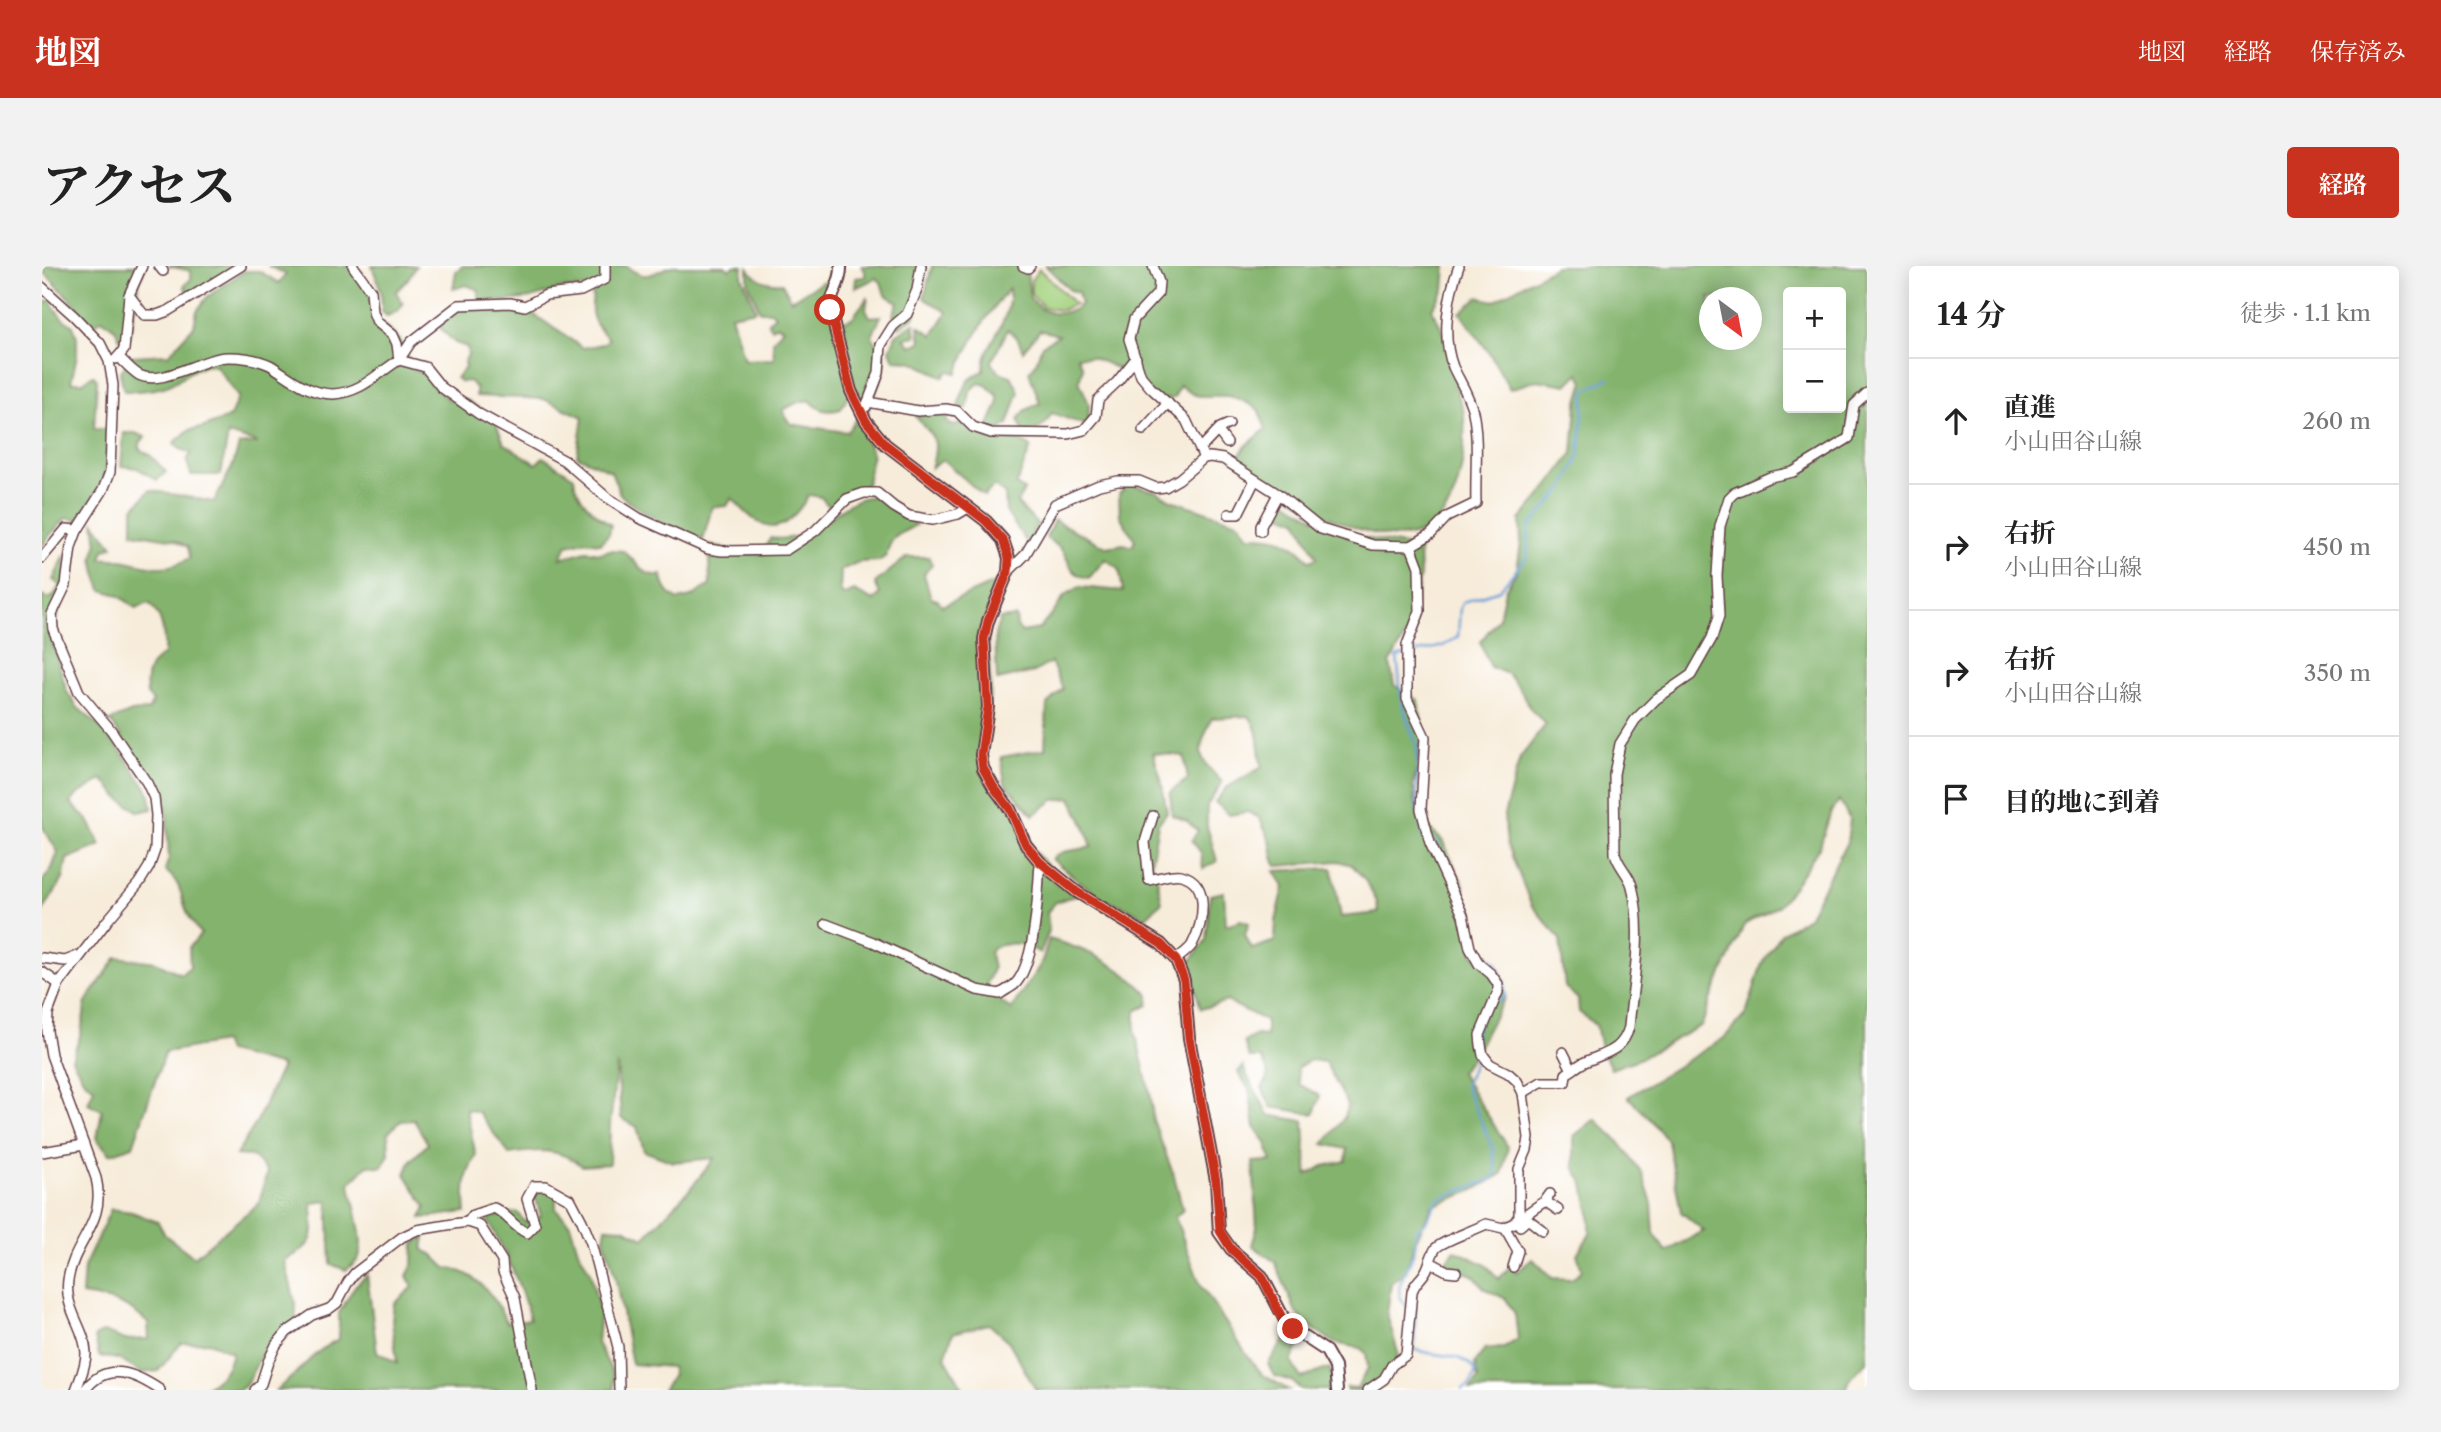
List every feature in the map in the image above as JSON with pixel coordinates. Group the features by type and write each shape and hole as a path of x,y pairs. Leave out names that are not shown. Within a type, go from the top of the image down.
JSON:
{"main road":[{"path":"841,266 839,283 831,298 830,310 851,391 861,415 885,444 993,526 1003,540 1009,558 1008,572 988,621 984,639 988,707 982,761 993,786 1010,809 1026,845 1040,862 1077,892 1161,944 1176,960 1184,980 1189,1038 1216,1181 1220,1231 1231,1249 1262,1276 1288,1326 1326,1350 1335,1367 1337,1390"}],"street":[{"path":"109,361 119,357 124,350 129,295 142,266"},
{"path":"144,314 157,315 168,311 241,266"},
{"path":"353,266 371,291 377,323 393,335 399,360"},
{"path":"119,357 138,374 156,378 209,359 253,359 269,365 312,390 331,394 362,386 399,360 411,342 459,305 510,303 525,306 546,295 581,290 605,279 605,266"},
{"path":"861,415 879,373 881,345 893,326 907,314 921,266"},
{"path":"1023,266 1030,266"},
{"path":"1153,266 1159,282 1158,293 1134,319 1129,339 1142,376 1186,420 1204,458"},
{"path":"1008,572 1025,555 1055,504 1099,485 1118,481 1139,481 1156,488 1165,487 1204,458 1210,457 1223,459 1278,494 1321,529 1334,535 1373,545 1411,546 1431,534 1447,517 1476,503 1476,432 1472,407 1452,365 1448,349 1448,307 1453,280 1459,266"},
{"path":"42,287 95,337 109,361 113,386 112,466 107,483 77,530 66,584 52,614 53,629 68,670 85,701 111,730 151,791 156,805 157,829 155,849 144,875 59,984 48,1013 48,1044 100,1195 96,1216 68,1276 68,1301 86,1352 85,1366 76,1390"},
{"path":"129,295 144,314 161,323"},
{"path":"868,402 918,411 957,411 973,428 991,433 1035,436 1068,434 1084,430 1096,415 1098,400 1136,358"},
{"path":"399,360 425,367 441,387 479,414 565,461 605,496 632,514 708,549 786,550 815,531 848,499 864,492 877,493 909,516 933,520 958,514 968,508"},
{"path":"1523,1093 1541,1083 1565,1082 1566,1074 1582,1063 1600,1058 1622,1043 1629,1027 1637,922 1632,886 1617,862 1615,853 1614,774 1620,744 1635,720 1656,699 1691,676 1712,638 1719,616 1717,576 1720,526 1729,498 1734,493 1770,477 1793,472 1849,438 1854,405 1867,393"},
{"path":"1143,430 1168,403"},
{"path":"1201,448 1218,430 1228,424"},
{"path":"1218,430 1227,443"},
{"path":"1229,514 1238,514 1255,480"},
{"path":"1261,531 1278,494"},
{"path":"42,558 66,528 77,530"},
{"path":"1411,546 1419,567 1420,611 1407,645 1407,699 1425,737 1421,809 1430,843 1463,915 1470,948 1479,964 1498,984 1498,992 1480,1035 1483,1055 1490,1064 1517,1081 1523,1093 1529,1138 1519,1169 1519,1216 1510,1225"},
{"path":"1153,816 1146,842 1149,880 1178,874 1191,878 1198,886 1203,904 1198,932 1190,948 1176,960"},
{"path":"826,924 873,942 977,990 1000,994 1015,984 1027,956 1037,920 1040,862"},
{"path":"42,958 65,961 81,954"},
{"path":"42,972 59,984"},
{"path":"1563,1052 1572,1070"},
{"path":"42,1152 84,1145"},
{"path":"468,1222 473,1215 494,1208 502,1212 518,1229 527,1233 535,1225 527,1199 534,1186 546,1186 571,1200 591,1243 607,1301 618,1347 619,1390"},
{"path":"1519,1193 1529,1186"},
{"path":"1368,1390 1384,1379 1392,1365 1406,1355 1414,1285 1426,1273 1434,1251 1441,1243 1486,1224 1510,1225 1547,1197 1558,1210"},
{"path":"1510,1225 1511,1229 1517,1228 1528,1219 1542,1231"},
{"path":"255,1390 261,1384 276,1345 286,1332 312,1315 329,1310 337,1303 355,1273 411,1232 468,1222 480,1226 502,1261 503,1272 520,1315 532,1390"},
{"path":"1510,1225 1518,1251 1513,1267"},
{"path":"1430,1262 1447,1271 1456,1272"},
{"path":"85,1390 90,1383 114,1373 138,1376 160,1390"}],"green space":[{"path":"42,266 145,266 139,283 129,338 121,342 116,330 102,319 92,326 42,270"},
{"path":"168,266 236,266 205,286 188,293 184,286 191,279 191,271"},
{"path":"268,266 355,266 362,272 376,318 401,341 413,369 431,376 440,392 449,400 467,400 494,419 504,443 536,464 543,457 574,477 582,499 611,525 609,534 600,543 585,541 567,545 561,558 586,551 624,551 645,572 662,575 667,590 679,600 691,597 710,585 711,545 745,554 764,553 770,538 788,538 803,534 816,528 850,503 878,496 916,525 896,536 886,556 879,561 859,562 841,570 840,590 844,596 854,591 874,601 880,594 875,583 907,557 929,557 932,564 924,574 931,598 938,600 942,606 1003,579 988,636 991,691 978,757 1020,815 1033,850 1076,895 1056,902 1047,912 1049,931 1040,953 1018,944 994,947 990,953 993,969 987,983 988,993 1011,1009 1041,964 1049,939 1103,960 1127,975 1149,995 1148,1005 1136,1011 1135,1031 1151,1098 1153,1120 1174,1176 1183,1210 1175,1217 1200,1284 1263,1375 1289,1390 1036,1390 1009,1342 989,1324 953,1333 945,1357 964,1390 663,1390 673,1375 671,1367 632,1364 615,1276 604,1239 606,1227 624,1228 644,1238 715,1158 673,1162 644,1151 637,1127 621,1118 617,1064 610,1124 609,1164 582,1166 565,1156 547,1151 509,1154 478,1112 466,1109 476,1156 466,1183 466,1212 421,1218 426,1207 405,1174 411,1160 428,1144 414,1120 401,1121 388,1133 389,1154 382,1167 367,1165 350,1183 360,1233 358,1259 346,1270 331,1264 328,1201 312,1203 311,1238 303,1249 285,1261 296,1307 295,1324 263,1352 245,1386 239,1390 202,1390 222,1374 232,1352 209,1342 181,1343 158,1371 142,1373 118,1359 99,1356 95,1337 104,1332 125,1340 149,1339 148,1323 133,1311 109,1300 82,1295 84,1267 111,1209 132,1212 158,1222 165,1235 194,1257 259,1203 267,1172 252,1156 236,1155 256,1123 282,1066 227,1052 223,1042 165,1052 133,1146 110,1154 97,1139 102,1110 88,1103 94,1088 83,1079 72,1059 81,1033 86,1002 117,957 156,962 181,974 190,967 189,947 201,934 189,917 178,886 165,870 169,858 166,807 155,783 110,721 132,712 149,710 153,701 147,695 147,676 154,662 164,654 162,626 149,603 136,608 118,595 102,590 93,558 97,545 94,522 113,546 104,550 101,559 166,567 190,558 188,547 175,540 133,533 133,509 150,490 214,502 233,465 239,445 257,443 228,434 221,475 191,475 187,461 191,453 180,449 174,443 189,430 230,417 238,397 216,366 195,369 164,387 144,390 124,391 120,373 132,356 169,354 194,326 197,311 207,297 244,271 259,271 279,283 286,274"},
{"path":"372,266 416,266 396,292 403,304 398,311 387,316 382,312 381,291"},
{"path":"463,266 626,266 640,274 650,275 673,266 725,266 730,269 743,266 742,276 756,310 731,315 744,360 774,359 773,341 783,328 777,325 771,328 768,322 775,315 771,311 760,311 748,283 748,268 763,280 782,283 791,300 827,279 838,267 827,311 846,321 852,318 868,297 866,309 870,317 881,316 872,336 885,360 879,383 868,410 849,395 841,409 827,411 809,400 783,410 792,424 847,432 857,418 872,453 867,484 830,508 821,497 809,495 789,520 772,527 753,519 732,498 727,506 712,507 703,540 662,523 620,494 611,471 577,456 583,417 544,399 476,396 476,388 469,381 461,382 456,378 465,368 467,347 455,343 439,327 453,312 468,304 512,305 530,312 583,348 603,344 609,339 592,314 591,288 564,288 531,298 507,301 478,300 479,290 466,285 453,289 456,271"},
{"path":"861,266 925,266 915,316 899,327 893,315 898,302 885,295 881,282 876,278 855,288 856,278 865,277"},
{"path":"932,266 1020,266 1027,272 1030,298 1043,310 1058,313 1074,310 1081,304 1078,292 1070,290 1046,266 1446,266 1444,290 1432,309 1450,349 1464,413 1462,466 1452,499 1433,525 1407,536 1377,534 1346,525 1279,490 1236,460 1246,446 1266,429 1258,409 1231,396 1192,394 1180,385 1174,398 1156,402 1129,369 1123,371 1092,357 1077,356 1083,368 1079,381 1089,404 1088,426 1052,413 1041,428 1024,433 1018,419 1026,410 1040,403 1029,372 1036,363 1042,345 1059,335 1040,330 1023,351 1018,339 1008,329 991,363 999,372 1011,376 1019,391 1008,424 997,432 988,427 998,405 998,396 986,385 979,383 970,391 967,409 958,406 969,380 984,371 988,351 1007,312 1009,289 979,329 957,373 948,371 944,377 911,361 894,360 890,350 896,335 914,323 916,336 904,338 911,346 921,342 919,326 933,335 947,312 924,298"},
{"path":"1556,266 1867,266 1867,1362 1851,1377 1846,1390 1470,1390 1478,1379 1475,1363 1485,1349 1504,1348 1518,1339 1515,1314 1506,1299 1485,1289 1474,1276 1445,1262 1455,1250 1486,1265 1499,1279 1511,1265 1516,1272 1533,1259 1552,1278 1572,1279 1582,1270 1577,1254 1590,1234 1590,1213 1584,1184 1574,1167 1574,1136 1595,1119 1619,1142 1642,1173 1652,1204 1654,1233 1666,1252 1704,1231 1681,1212 1668,1142 1628,1097 1724,1038 1746,1014 1762,963 1782,933 1808,917 1847,842 1850,820 1839,800 1831,812 1820,846 1794,886 1778,906 1745,924 1710,1000 1702,1025 1641,1058 1611,1069 1601,1048 1596,1025 1579,1012 1578,999 1565,987 1560,939 1531,904 1507,844 1504,815 1520,758 1546,724 1531,710 1508,674 1490,667 1480,642 1499,618 1505,590 1517,571 1521,543 1520,520 1573,453 1577,405 1584,381 1579,373 1567,385 1537,380 1510,389 1490,354 1460,313 1478,297 1494,301"},
{"path":"1039,269 1075,304 1062,310 1044,308 1031,294 1031,280"},
{"path":"49,300 62,318 73,326 77,337 77,355 71,382 83,382 93,375 97,380 94,429 106,429 107,457 99,487 78,520 66,518 42,547 42,305"},
{"path":"949,412 946,421 953,426 965,423 982,435 1015,440 1031,447 1016,485 1024,490 1017,503 1038,525 1030,547 1006,512 1005,494 994,486 984,496 943,460 931,468 935,445 927,429 915,416"},
{"path":"124,433 145,437 140,443 140,450 150,455 166,472 157,480 137,468 121,466"},
{"path":"1128,484 1156,491 1171,500 1238,522 1249,536 1283,540 1310,561 1317,558 1297,520 1277,512 1279,497 1334,529 1355,536 1419,548 1420,575 1412,625 1390,663 1394,685 1418,700 1424,735 1413,786 1418,819 1442,840 1464,886 1463,914 1474,954 1502,985 1505,997 1474,1055 1460,1072 1508,1147 1502,1174 1472,1191 1432,1206 1415,1242 1406,1272 1391,1283 1387,1314 1398,1353 1394,1364 1369,1390 1347,1390 1347,1387 1357,1388 1368,1368 1366,1353 1360,1348 1335,1343 1304,1322 1295,1310 1275,1262 1252,1245 1257,1228 1253,1162 1272,1161 1266,1143 1255,1127 1249,1089 1238,1072 1243,1066 1268,1115 1304,1121 1307,1175 1324,1166 1346,1161 1347,1149 1324,1144 1344,1118 1348,1105 1325,1062 1310,1060 1297,1068 1299,1084 1320,1096 1314,1114 1271,1107 1262,1088 1268,1073 1261,1058 1249,1058 1244,1042 1256,1035 1266,1036 1266,1021 1227,1001 1201,1009 1188,965 1206,940 1210,895 1224,892 1226,925 1241,920 1249,923 1245,935 1252,949 1275,941 1276,921 1284,887 1275,871 1332,868 1341,917 1378,913 1377,902 1365,880 1352,865 1338,861 1277,866 1260,818 1248,812 1229,815 1215,802 1226,788 1262,767 1257,734 1249,716 1212,718 1203,739 1203,759 1222,782 1207,806 1207,826 1217,861 1203,869 1201,853 1192,840 1198,831 1187,821 1172,815 1170,792 1188,779 1184,756 1153,753 1167,812 1158,824 1151,863 1162,902 1145,918 1126,907 1103,900 1052,859 1063,852 1092,847 1071,798 1054,800 1033,815 1005,783 1001,757 1045,749 1047,704 1063,689 1051,662 1034,672 997,680 995,634 1000,619 1016,617 1017,627 1022,632 1039,629 1065,595 1080,587 1123,591 1119,568 1105,559 1089,578 1082,576 1073,570 1061,549 1046,538 1054,520 1106,547 1124,544 1132,547 1135,540 1120,516 1119,494"},
{"path":"64,557 66,567 61,603 51,637 67,692 78,708 103,729 118,747 150,795 152,809 139,812 120,799 103,779 77,795 71,803 88,820 101,845 67,859 63,879 42,912 42,882 52,868 58,852 42,826 42,596 48,599 54,596 60,585 53,580"},
{"path":"556,1188 556,1209 570,1224 578,1250 590,1272 600,1311 597,1343 614,1375 614,1390 276,1390 322,1349 339,1339 339,1313 355,1286 367,1275 377,1352 397,1363 392,1321 394,1304 413,1287 407,1276 413,1264 414,1244 425,1237 423,1250 432,1254 446,1268 467,1274 484,1286 507,1323 530,1319 511,1267 486,1218 517,1212 525,1222 541,1216 534,1192"},
{"path":"1287,1336 1299,1345 1291,1362 1301,1378 1330,1368 1333,1390 1302,1390 1291,1381 1274,1376 1268,1364"}],"waterway":[{"path":"1411,654 1443,646 1458,637 1460,608 1463,602 1499,590 1527,557 1529,527 1564,488 1579,456 1585,391 1609,378"},
{"path":"1404,655 1397,657 1402,704 1417,747 1417,809"},
{"path":"1421,825 1423,836 1426,837"},
{"path":"1432,841 1437,843 1469,904 1479,948 1497,964 1504,982 1505,996 1498,1002"},
{"path":"1408,1306 1402,1301 1399,1288 1414,1251 1416,1231 1425,1223 1438,1199 1492,1179 1496,1174 1493,1148 1465,1086 1475,1058 1478,1023 1485,1013"},
{"path":"1414,1309 1414,1349 1457,1358 1471,1365 1476,1372 1470,1385 1462,1390"}],"route":[{"path":"830,310 838,347 861,415 885,444 993,526 1007,548 1008,572 988,621 984,639 988,707 981,755 983,768 1010,809 1026,845 1040,862 1077,892 1161,944 1176,960 1184,980 1189,1038 1216,1181 1218,1224 1222,1238 1262,1276 1283,1320 1293,1329"}]}
